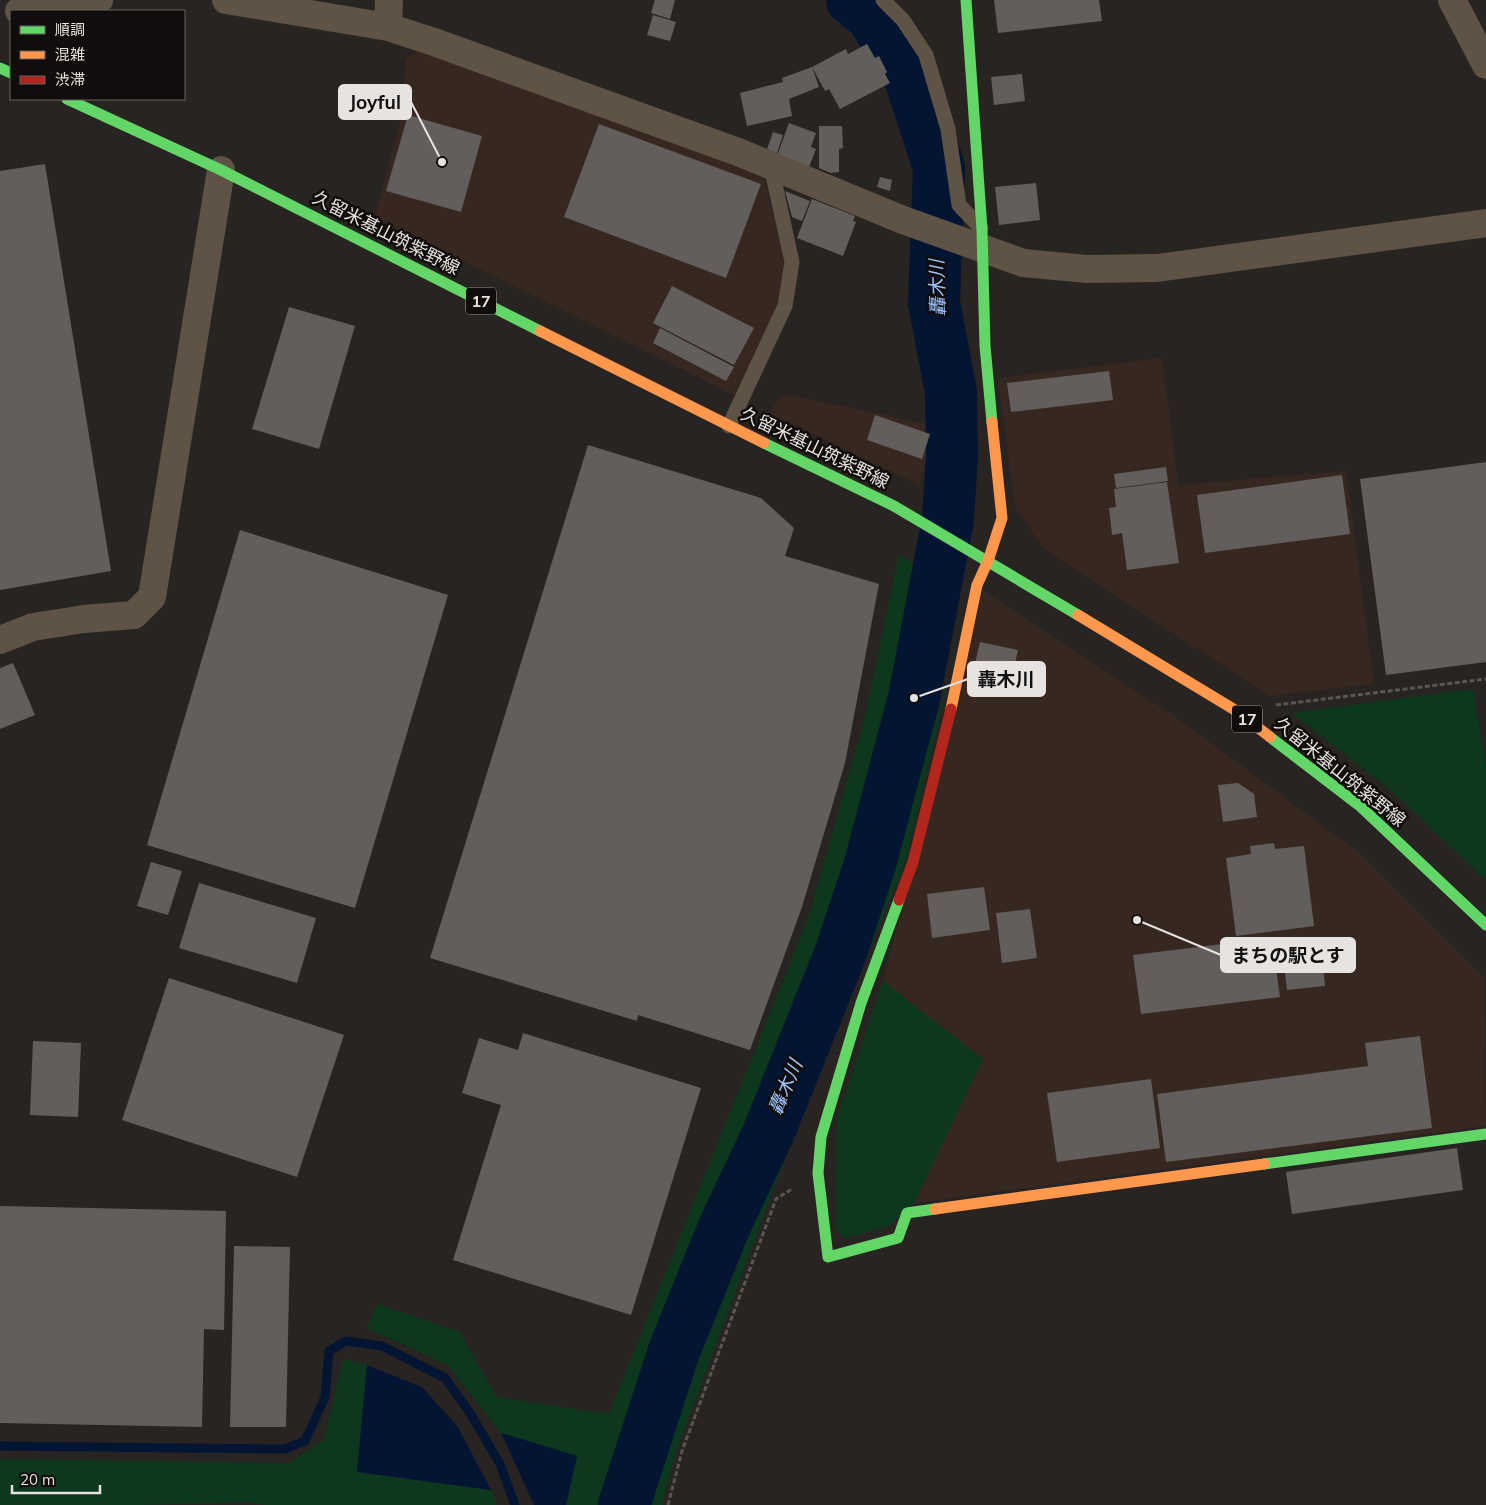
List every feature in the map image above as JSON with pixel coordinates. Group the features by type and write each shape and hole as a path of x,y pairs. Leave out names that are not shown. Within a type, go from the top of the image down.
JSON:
{"street":[{"path":"22,10 39,5 99,0"},
{"path":"226,0 388,27 771,166 903,220 982,238 1023,263 1087,269 1157,268 1486,223"},
{"path":"388,27 389,0"},
{"path":"966,0 982,238 985,346 1002,518 983,557 943,744 913,862 861,1003 821,1137 818,1173 828,1257 898,1238 906,1213 1486,1134"},
{"path":"1452,0 1486,65"},
{"name":"久留米基山筑紫野線","path":"70,100 221,170 729,426 894,506 983,557 1235,710 1361,807 1486,925"},
{"path":"0,640 33,627 84,619 134,615 152,597 221,170"}],"lane":[{"path":"883,0 903,20 926,55 948,129 959,204 982,238"},
{"path":"729,426 786,306 792,262 771,166"}],"path":[{"path":"1235,710 1486,678"},
{"path":"668,1505 682,1451 776,1199 818,1173"}],"shaded area":[{"path":"418,50 764,176 786,266 776,312 734,395 375,217 402,115 406,59"},
{"path":"1162,358 1178,485 1346,471 1374,684 1269,696 1043,548 1015,507 998,378"},
{"path":"783,394 934,425 920,485 769,413"},
{"path":"983,591 1173,715 1361,854 1485,978 1486,1126 914,1203 883,981"}],"green space":[{"path":"899,554 921,568 898,695 828,929 626,1446 611,1505 566,1505 577,1456 501,1433 448,1365 367,1328 378,1304 460,1332 496,1397 609,1414 809,916 865,717"},
{"path":"948,682 905,863 775,1185 675,1454 662,1505 647,1505 695,1344 885,876"},
{"path":"1473,689 1486,768 1486,880 1390,789 1292,713"},
{"path":"883,981 983,1059 914,1203 889,1226 845,1238 836,1229 837,1119"},
{"path":"343,1359 367,1365 357,1472 491,1490 497,1505 265,1505 249,1502 141,1505 0,1505 0,1459 289,1463 324,1440"}],"water":[{"path":"367,1365 422,1387 458,1427 491,1490 357,1472"},
{"path":"501,1433 577,1456 566,1505 534,1505"}],"building":[{"path":"655,0 675,0 670,19 651,13"},
{"path":"994,0 1099,0 1102,21 998,33"},
{"path":"653,15 676,22 670,41 647,35"},
{"path":"867,44 875,58 879,56 890,83 840,109 829,89 825,91 812,67 846,49 848,54"},
{"path":"812,67 819,87 789,99 792,116 747,126 740,93 783,82 782,78"},
{"path":"1022,74 1025,101 994,105 991,77"},
{"path":"408,115 482,136 461,212 386,191"},
{"path":"789,123 816,133 811,147 816,149 809,167 777,156"},
{"path":"599,124 761,184 726,278 564,217"},
{"path":"819,126 842,126 843,148 839,149 839,172 831,173 819,168"},
{"path":"773,132 783,135 777,153 767,149"},
{"path":"45,164 111,571 0,590 0,171"},
{"path":"880,177 892,180 890,191 877,187"},
{"path":"1036,183 1040,220 999,225 995,187"},
{"path":"785,191 810,201 802,221 792,217"},
{"path":"812,199 855,216 853,221 856,222 843,256 797,238"},
{"path":"672,286 754,328 734,365 653,323"},
{"path":"289,307 355,326 319,449 252,429"},
{"path":"660,328 734,367 726,381 653,343"},
{"path":"1109,371 1113,400 1011,412 1007,383"},
{"path":"875,415 930,434 922,459 867,440"},
{"path":"588,445 761,498 794,528 785,556 879,584 845,763 802,907 750,1050 638,1015 637,1021 430,958"},
{"path":"1486,462 1486,662 1386,675 1360,479"},
{"path":"1166,467 1168,481 1116,488 1114,474"},
{"path":"1342,475 1350,534 1205,553 1197,495"},
{"path":"1167,482 1179,563 1127,570 1122,533 1112,535 1109,508 1116,507 1114,489"},
{"path":"240,530 448,595 355,908 147,845"},
{"path":"980,642 1018,650 1010,686 972,677"},
{"path":"13,663 35,715 0,729 0,668"},
{"path":"1238,783 1254,794 1257,817 1223,822 1218,785"},
{"path":"1274,843 1275,849 1304,846 1314,926 1236,936 1226,858 1251,854 1250,846"},
{"path":"151,862 182,871 168,915 137,906"},
{"path":"199,883 316,918 297,983 179,948"},
{"path":"984,887 990,930 932,938 927,894"},
{"path":"1030,909 1037,958 1002,963 996,913"},
{"path":"1320,937 1325,986 1287,990 1281,941"},
{"path":"1272,938 1280,997 1141,1014 1133,955"},
{"path":"169,978 344,1035 297,1177 122,1120"},
{"path":"523,1033 701,1088 631,1315 453,1260 501,1105 462,1093 479,1038 518,1050"},
{"path":"1420,1036 1432,1128 1166,1162 1157,1094 1368,1066 1365,1043"},
{"path":"33,1041 81,1043 78,1117 30,1115"},
{"path":"1151,1079 1160,1148 1057,1162 1047,1093"},
{"path":"1457,1148 1463,1190 1292,1214 1286,1172"},
{"path":"0,1206 226,1211 224,1330 204,1329 202,1427 0,1423"},
{"path":"234,1246 290,1247 286,1427 230,1427"}],"waterway":[{"name":"轟木川","path":"624,1505 674,1351 725,1225 768,1134 841,952 870,864 914,698 948,520 952,456 951,392 934,302 939,168 910,78 872,16 852,0"},
{"path":"0,1446 285,1449 305,1441 325,1397 329,1351 346,1341 382,1346 445,1378 470,1413 500,1464 515,1505"}],"traffic: fast":[{"path":"966,0 982,230 985,346 992,422"},
{"path":"0,68 10,73"},
{"path":"69,100 221,170 540,331"},
{"path":"764,443 894,506 1078,615"},
{"path":"1270,737 1361,807 1486,925"},
{"path":"899,900 861,1003 821,1137 818,1173 828,1257 898,1238 907,1213 935,1209"},
{"path":"1264,1164 1486,1134"}],"traffic: slow":[{"path":"540,331 764,443"},
{"path":"951,709 977,585 988,561 1002,518 992,422"},
{"path":"1078,615 1235,710 1270,737"},
{"path":"935,1209 1264,1164"}],"traffic: jam":[{"path":"899,900 913,862 951,709"}],"place":[{"name":"Joyful","path":"442,162"},
{"name":"轟木川","path":"914,698"},
{"name":"まちの駅とす","path":"1137,920"}]}
